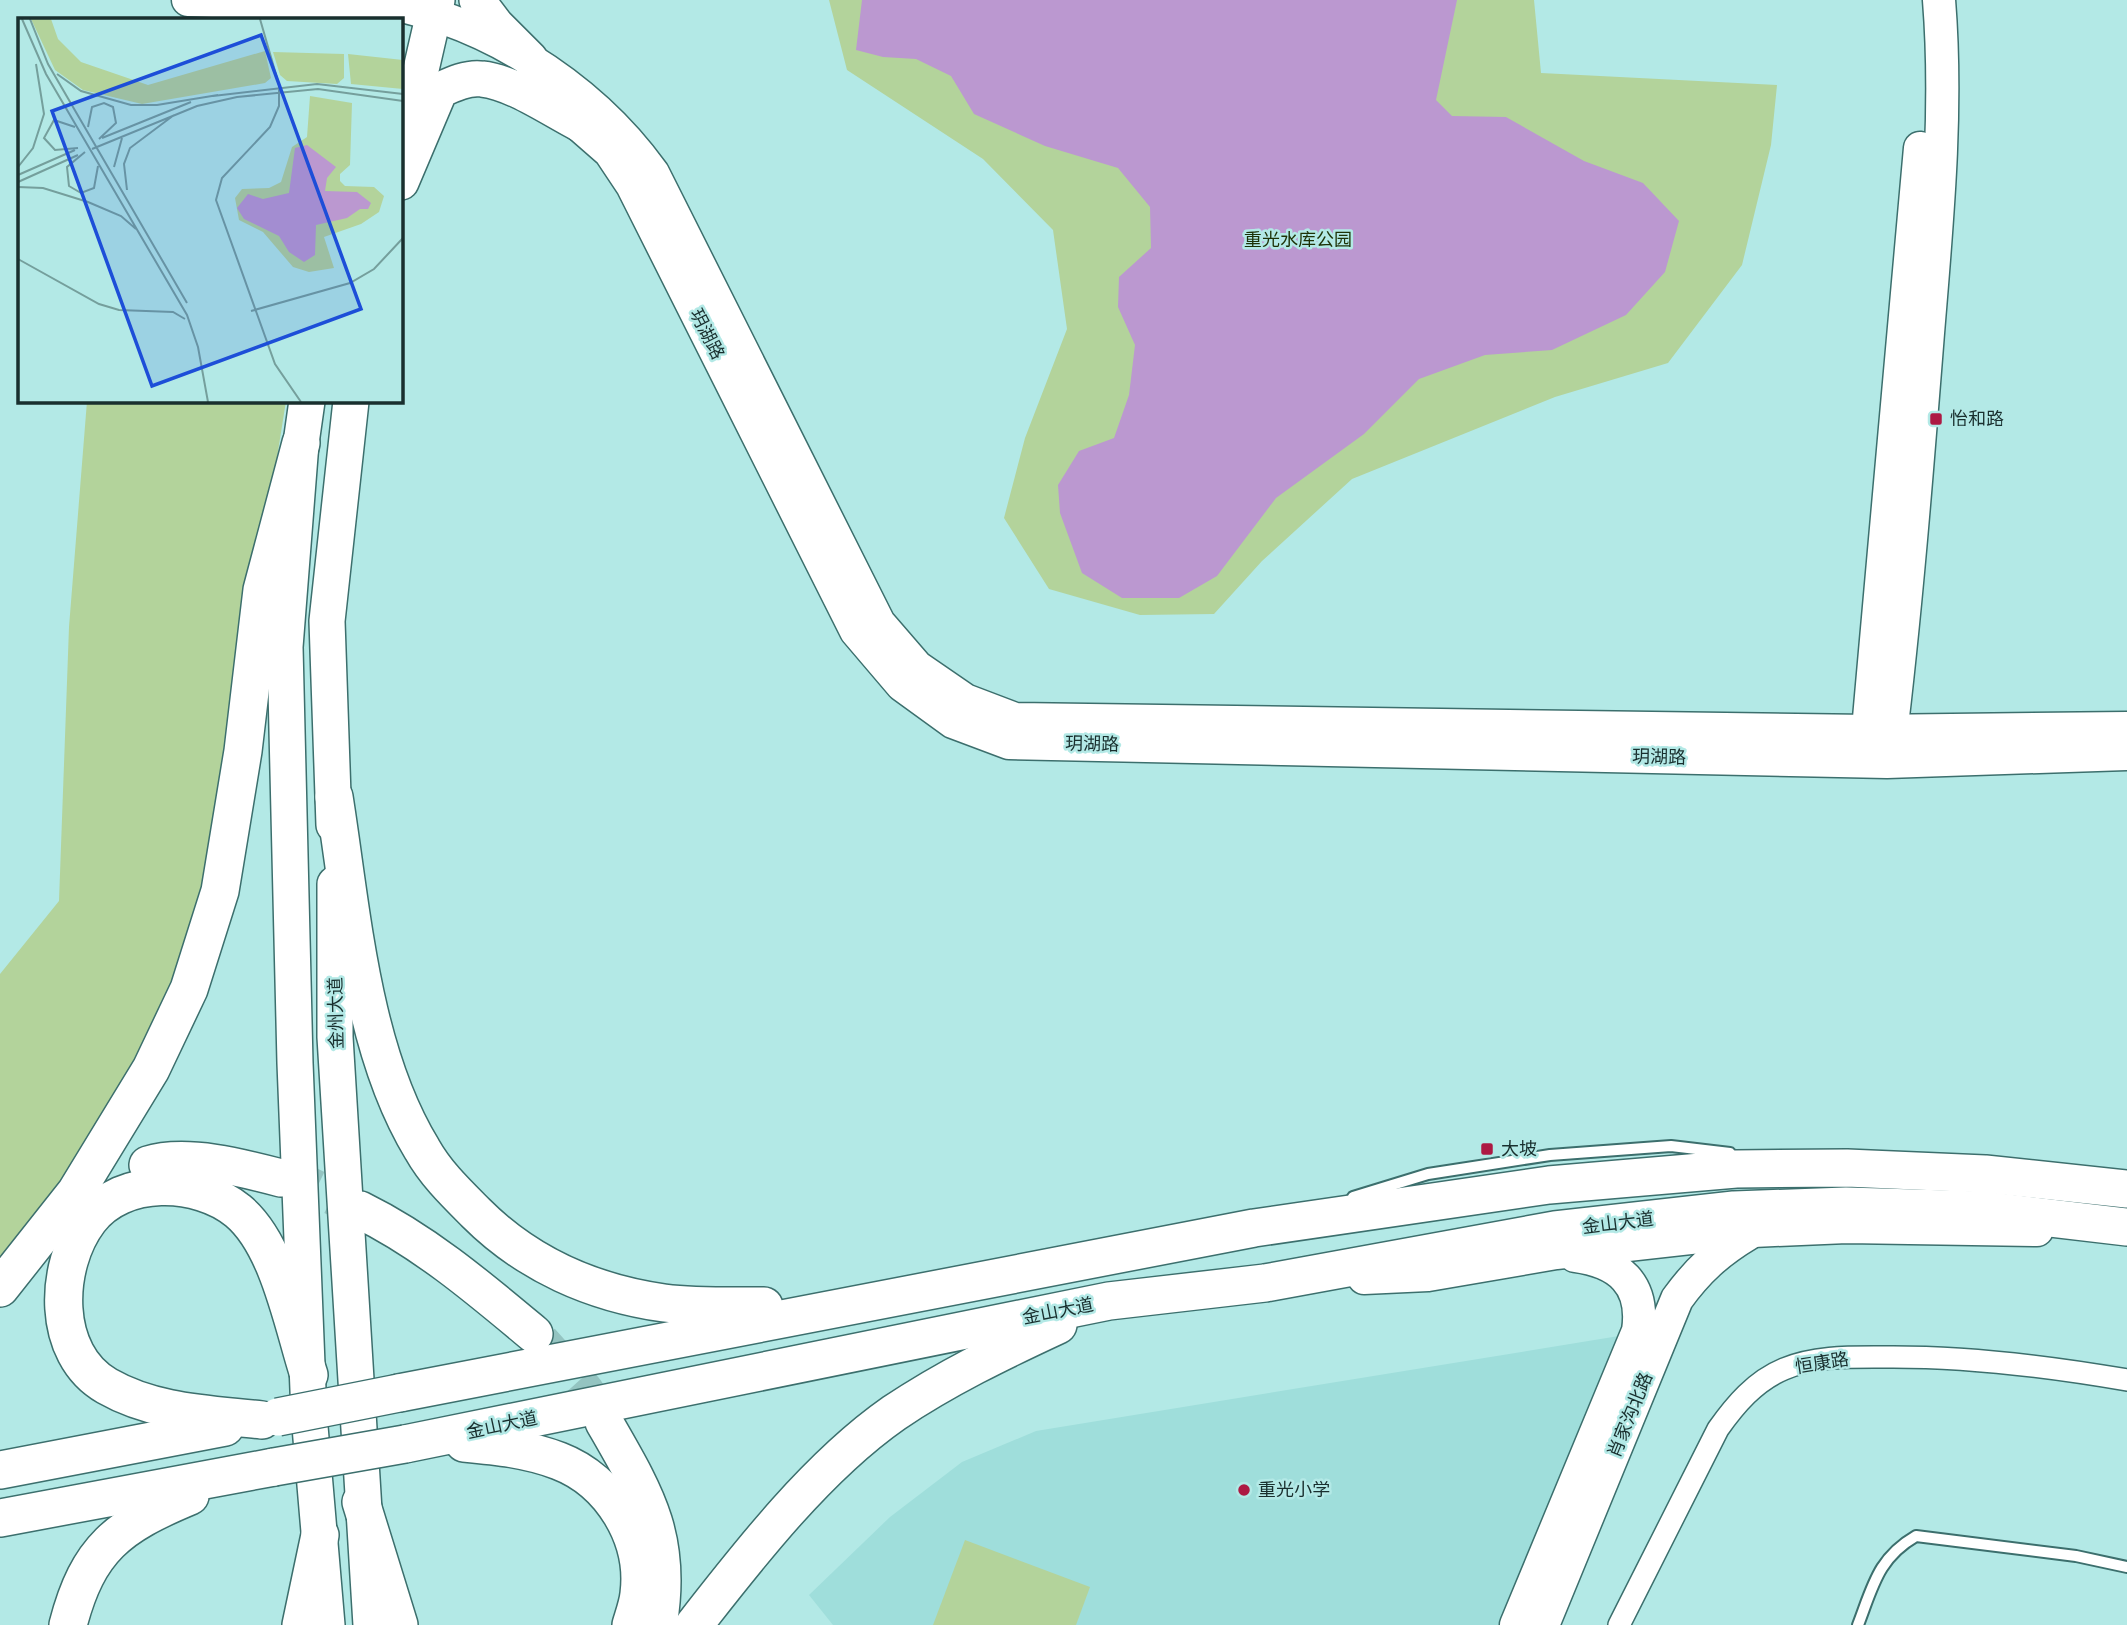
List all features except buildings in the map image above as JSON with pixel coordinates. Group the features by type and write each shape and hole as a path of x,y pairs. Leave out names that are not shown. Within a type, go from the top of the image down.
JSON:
{"highway":[{"path":"0,1288 76,1192 151,1069 184,1000 220,891 243,751 262,590 301,443"},
{"path":"334,797 365,989 389,1078 421,1148 445,1182 472,1210 500,1237 539,1264 608,1290 664,1303 842,1306"},
{"path":"76,1192 104,1179 162,1160 231,1166 281,1178"},
{"path":"0,1470 1254,1228 1549,1185 1735,1169 1847,1168 1985,1174 2127,1189"},
{"path":"270,1419 175,1410 138,1402 104,1384 82,1361 69,1336 63,1301 65,1270 73,1246 90,1218 119,1197 155,1186 186,1186 212,1195 239,1212 268,1248 309,1375"},
{"name":"金山大道","path":"0,1518 417,1442 1109,1301 1265,1283 1555,1230 1734,1210 1846,1206 1981,1210 2127,1228"},
{"path":"360,1210 394,1227 448,1264 534,1334"},
{"path":"694,1625 804,1495 892,1415 955,1376 1109,1301"},
{"path":"604,1422 655,1519 665,1585 658,1625"},
{"path":"417,1442 513,1448 560,1461 591,1478 630,1527 638,1560 639,1593 631,1625"},
{"path":"68,1625 76,1593 89,1564 123,1529 167,1506 264,1468"},
{"path":"361,1502 388,1597 400,1625"},
{"path":"301,1625 320,1535"}],"main road":[{"path":"188,0 400,13"},
{"path":"477,0 496,25 530,59"},
{"path":"1878,747 1922,131 1924,37 1920,0"},
{"path":"1878,747 1938,202 1943,69 1939,0"},
{"path":"263,3 300,18"},
{"name":"玥湖路","path":"400,13 530,59 600,110 628,139 653,173 879,623 917,667 965,700 1015,719 2127,754"},
{"name":"玥湖路","path":"400,13 520,78 582,125 610,152 632,185 856,631 902,685 953,722 1009,743 1878,747 2127,729"},
{"path":"402,180 440,90 459,82 480,78 501,84 582,125"},
{"path":"307,402 301,443 285,648 295,1063 309,1375 327,1625"},
{"name":"金州大道","path":"351,402 327,621 334,797 335,1037 361,1502 371,1625"},
{"path":"1265,1283 1428,1275 1556,1253 1753,1231 1847,1227 2127,1228"},
{"name":"肖家沟北路","path":"1543,1625 1677,1299 1697,1272 1718,1253 1753,1231"},
{"name":"肖家沟北路","path":"1516,1625 1638,1331 1641,1309 1636,1293 1625,1277 1610,1266 1591,1258 1556,1253"}],"street":[{"name":"恒康路","path":"1619,1625 1718,1429 1736,1404 1758,1384 1783,1369 1836,1357 1948,1356 2063,1368 2127,1380"}],"lane":[{"path":"1254,1228 1428,1174 1522,1159 1671,1146 1739,1154"},
{"path":"1752,1156 1847,1168"},
{"path":"1858,1625 1883,1562 1898,1546 1916,1536 2076,1556 2127,1567"}],"shaded area":[{"name":"重光水库公园","path":"862,0 1457,0 1436,100 1452,116 1506,117 1584,161 1643,183 1679,221 1665,272 1626,315 1552,350 1485,355 1419,379 1364,434 1276,498 1217,576 1179,598 1122,598 1082,573 1060,513 1058,485 1079,451 1114,438 1129,395 1135,345 1118,307 1119,277 1151,248 1150,207 1118,168 1045,146 974,114 951,76 916,59 883,57 856,50"},
{"name":"重光小学","path":"1625,1335 1530,1567 1500,1625 833,1625 809,1595 890,1517 962,1462 1036,1431"}],"green space":[{"name":"重光水库公园","path":"829,0 1534,0 1541,73 1777,85 1771,145 1742,265 1668,363 1555,397 1352,479 1262,561 1214,614 1140,615 1049,589 1004,518 1025,438 1067,329 1053,230 983,159 847,70"},
{"path":"87,402 286,402 255,596 192,939 155,1044 0,1273 0,974 59,901 69,627"},
{"path":"965,1540 1090,1587 1076,1625 933,1625"}],"tunnel":[{"path":"281,1178 309,1185 360,1210"},
{"path":"541,1341 585,1390 604,1422"}],"place":[{"name":"怡和路","path":"1936,419"},
{"name":"大坡","path":"1487,1149"},
{"name":"重光小学","path":"1244,1490"}]}
